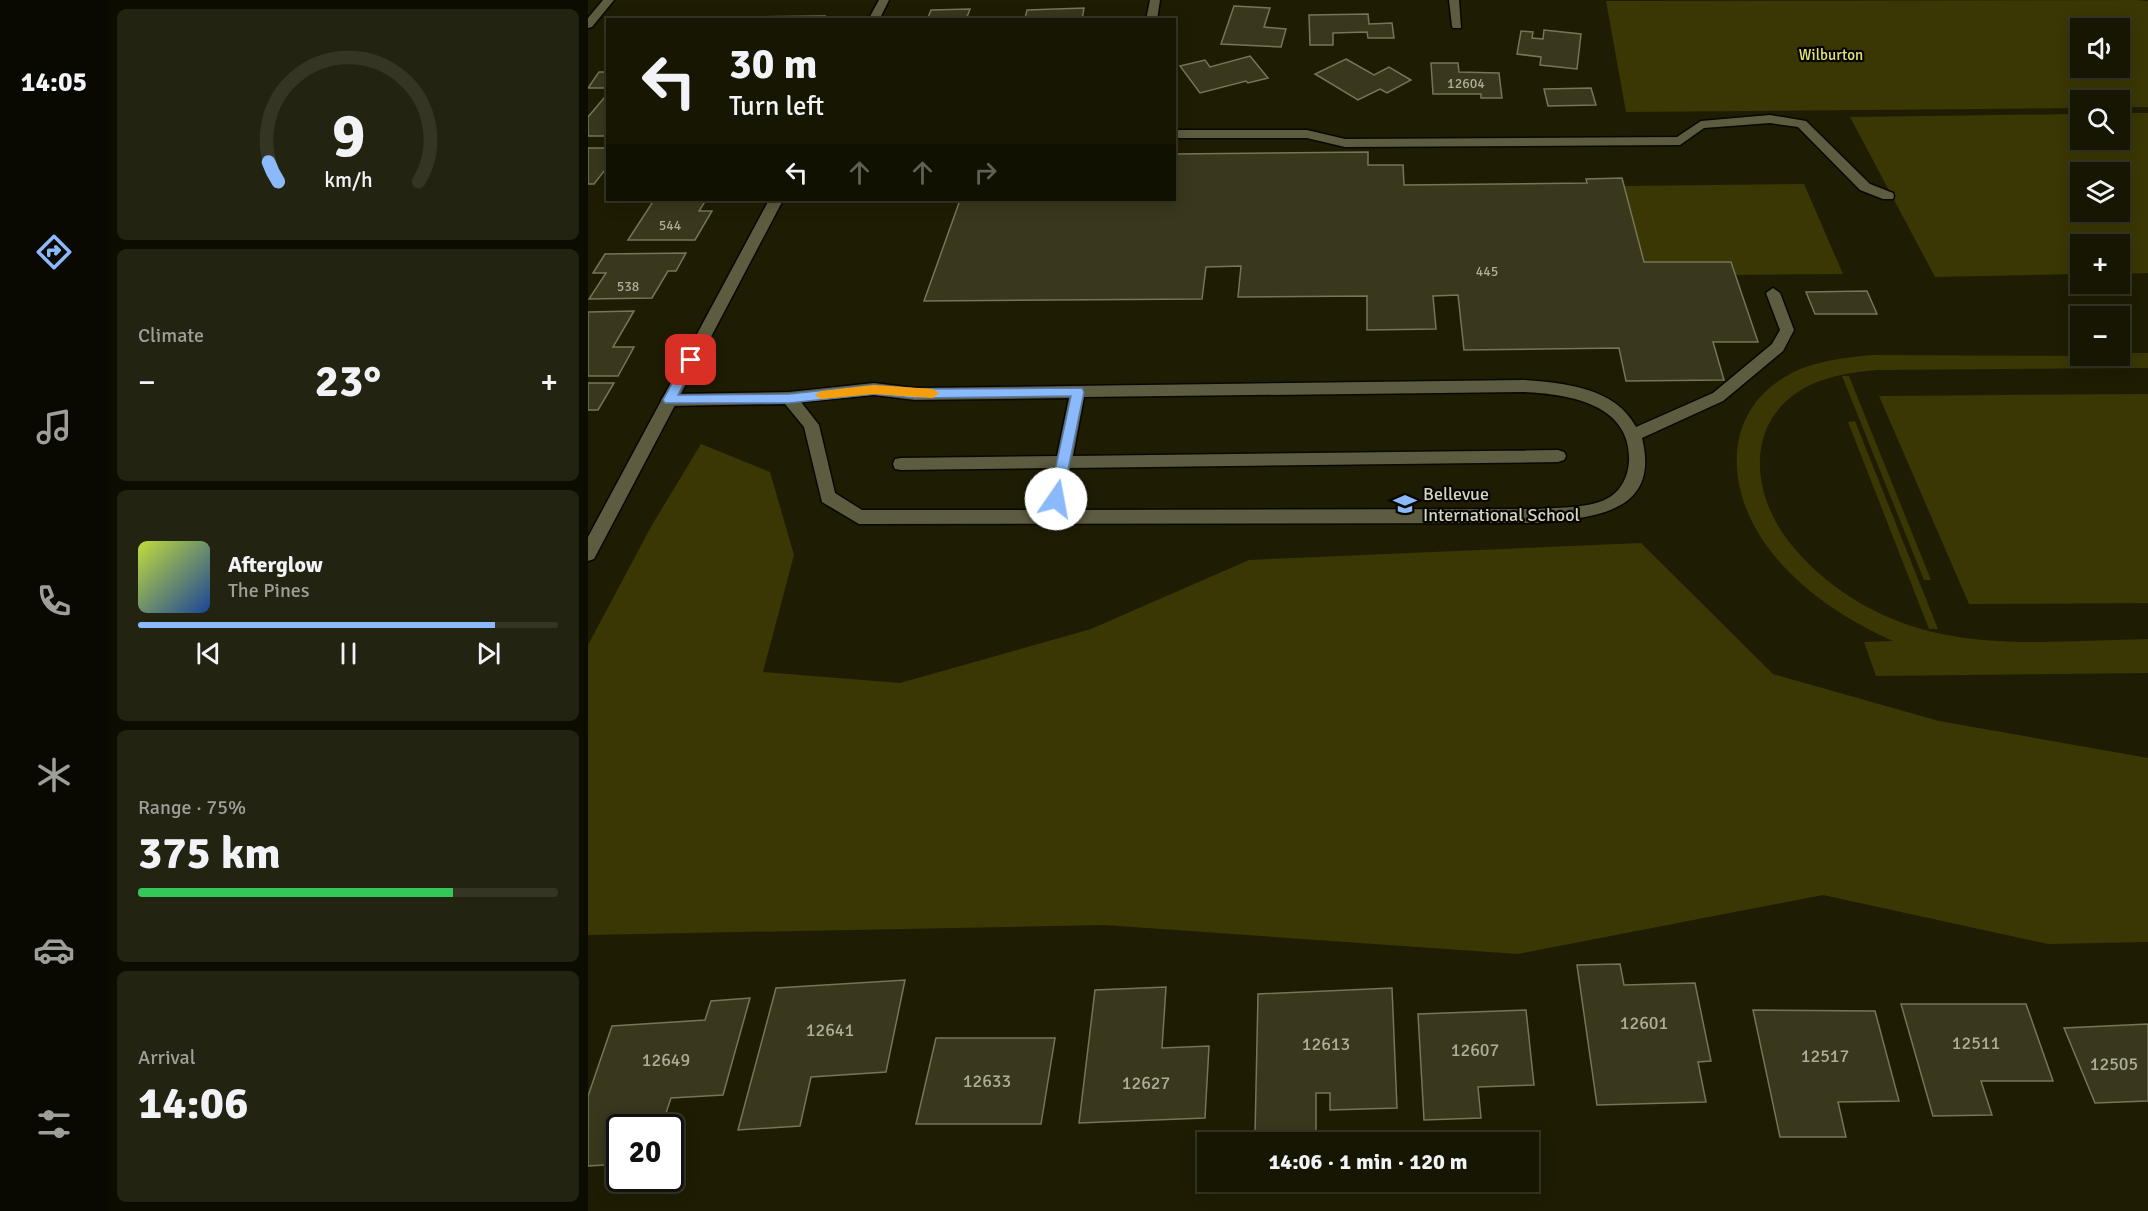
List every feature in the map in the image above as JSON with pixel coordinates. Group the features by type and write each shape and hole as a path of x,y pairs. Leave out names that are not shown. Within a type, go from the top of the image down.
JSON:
{"street":[{"path":"588,25 609,0"},
{"path":"874,18 884,0"},
{"path":"1151,18 1155,0"},
{"path":"1454,0 1457,26"},
{"path":"1176,134 1307,134 1346,143 1680,141 1701,126 1770,118 1802,124 1865,187 1888,195"},
{"path":"588,554 775,201"},
{"path":"1633,435 1718,397 1778,347 1787,330 1773,293"},
{"path":"669,400 789,398 874,389 915,394 1523,386 1567,389 1597,400 1623,417 1633,435 1638,458 1635,481 1615,502 1584,512 1537,516 859,517 828,497 811,425 789,398"},
{"path":"1052,517 1078,392"},
{"path":"901,464 1558,456"}],"green space":[{"name":"Wilburton","path":"1606,1 2148,1 2148,107 2130,107 2130,90 2070,90 2070,108 1626,112"},
{"path":"2130,113 2148,113 2148,273 2130,274 2130,234 2070,234 2070,274 1935,277 1850,117 2070,114 2070,150 2130,150"},
{"path":"1804,184 1843,274 1735,275 1730,262 1644,262 1624,186"},
{"path":"2130,353 2148,353 2148,368 1878,370 1833,377 1808,386 1787,400 1773,417 1764,437 1760,458 1761,480 1767,502 1790,543 1812,567 1851,598 1895,620 1956,637 2020,642 2148,639 2148,673 1876,676 1864,642 1893,641 1858,624 1825,603 1795,578 1769,549 1754,526 1744,502 1738,478 1737,453 1741,430 1752,408 1769,389 1792,373 1811,365 1872,355 2070,356 2070,366 2130,366"},
{"path":"1842,376 1849,376 1931,580 1924,580"},
{"path":"2148,394 2148,603 1969,604 1879,396"},
{"path":"1855,421 1938,629 1929,629 1848,422"},
{"path":"701,444 770,472 794,555 763,672 900,683 1091,629 1249,560 1641,543 1773,674 1939,721 2148,758 2148,942 2048,944 1823,895 1518,954 1104,925 588,935 588,645 652,525"}],"building":[{"path":"1234,6 1270,8 1264,27 1286,29 1281,47 1221,44"},
{"path":"1084,8 1082,18 1025,18 1027,10"},
{"path":"970,9 967,18 928,18 931,10"},
{"path":"1368,14 1369,24 1392,23 1394,38 1368,38 1367,32 1333,33 1333,45 1310,45 1309,15"},
{"path":"825,16 824,18 752,17"},
{"path":"1544,30 1581,34 1577,69 1540,65 1541,57 1517,54 1521,31 1533,32 1532,38 1543,39"},
{"path":"1250,56 1268,78 1248,83 1246,81 1200,93 1180,66 1205,60 1210,67"},
{"path":"1346,59 1374,75 1389,67 1411,80 1387,93 1380,89 1358,100 1315,74"},
{"path":"1431,63 1458,63 1459,72 1499,73 1502,98 1481,98 1481,94 1433,94"},
{"path":"599,72 606,72 606,88 588,88"},
{"path":"1591,88 1596,105 1548,106 1544,89"},
{"path":"606,98 606,136 588,136 588,117"},
{"path":"588,148 606,148 606,169 594,184 588,184"},
{"path":"1368,152 1368,165 1403,165 1404,185 1587,183 1586,179 1622,178 1644,262 1731,262 1758,342 1713,342 1724,380 1626,381 1619,348 1464,350 1458,295 1433,296 1436,329 1367,330 1367,296 1238,297 1241,266 1206,267 1202,299 924,301 960,201 1176,201 1176,154"},
{"path":"653,201 705,201 699,211 712,211 695,240 628,240"},
{"path":"686,253 676,271 668,271 652,298 589,299 606,273 593,273 605,254"},
{"path":"1867,291 1877,314 1815,314 1806,292"},
{"path":"634,311 613,347 634,347 618,376 588,376 588,312"},
{"path":"588,383 614,383 598,410 588,410"},
{"path":"1620,964 1624,985 1695,983 1711,1061 1698,1062 1706,1102 1597,1105 1577,965"},
{"path":"905,980 886,1072 811,1077 800,1126 738,1130 776,988"},
{"path":"1166,987 1162,1048 1209,1046 1205,1118 1079,1123 1095,990"},
{"path":"1392,988 1397,1108 1330,1110 1330,1093 1316,1093 1316,1131 1255,1132 1258,994"},
{"path":"750,998 723,1095 671,1098 666,1113 606,1114 606,1165 588,1166 588,1096 612,1026 705,1020 711,1001"},
{"path":"1901,1004 2026,1004 2053,1081 1981,1081 1992,1115 1933,1116"},
{"path":"1526,1010 1534,1085 1478,1087 1481,1118 1424,1120 1418,1014"},
{"path":"1753,1010 1875,1011 1899,1101 1838,1102 1846,1137 1780,1137"},
{"path":"2148,1024 2148,1101 2095,1103 2064,1028"},
{"path":"936,1038 1055,1038 1041,1124 916,1124"}],"slow traffic":[{"path":"821,395 874,389 915,394 933,393"}],"place":[{"name":"Bellevue International School","path":"1405,504"}],"route":[{"path":"691,360 669,400 789,398 874,389 915,394 1078,392 1056,499"}]}
